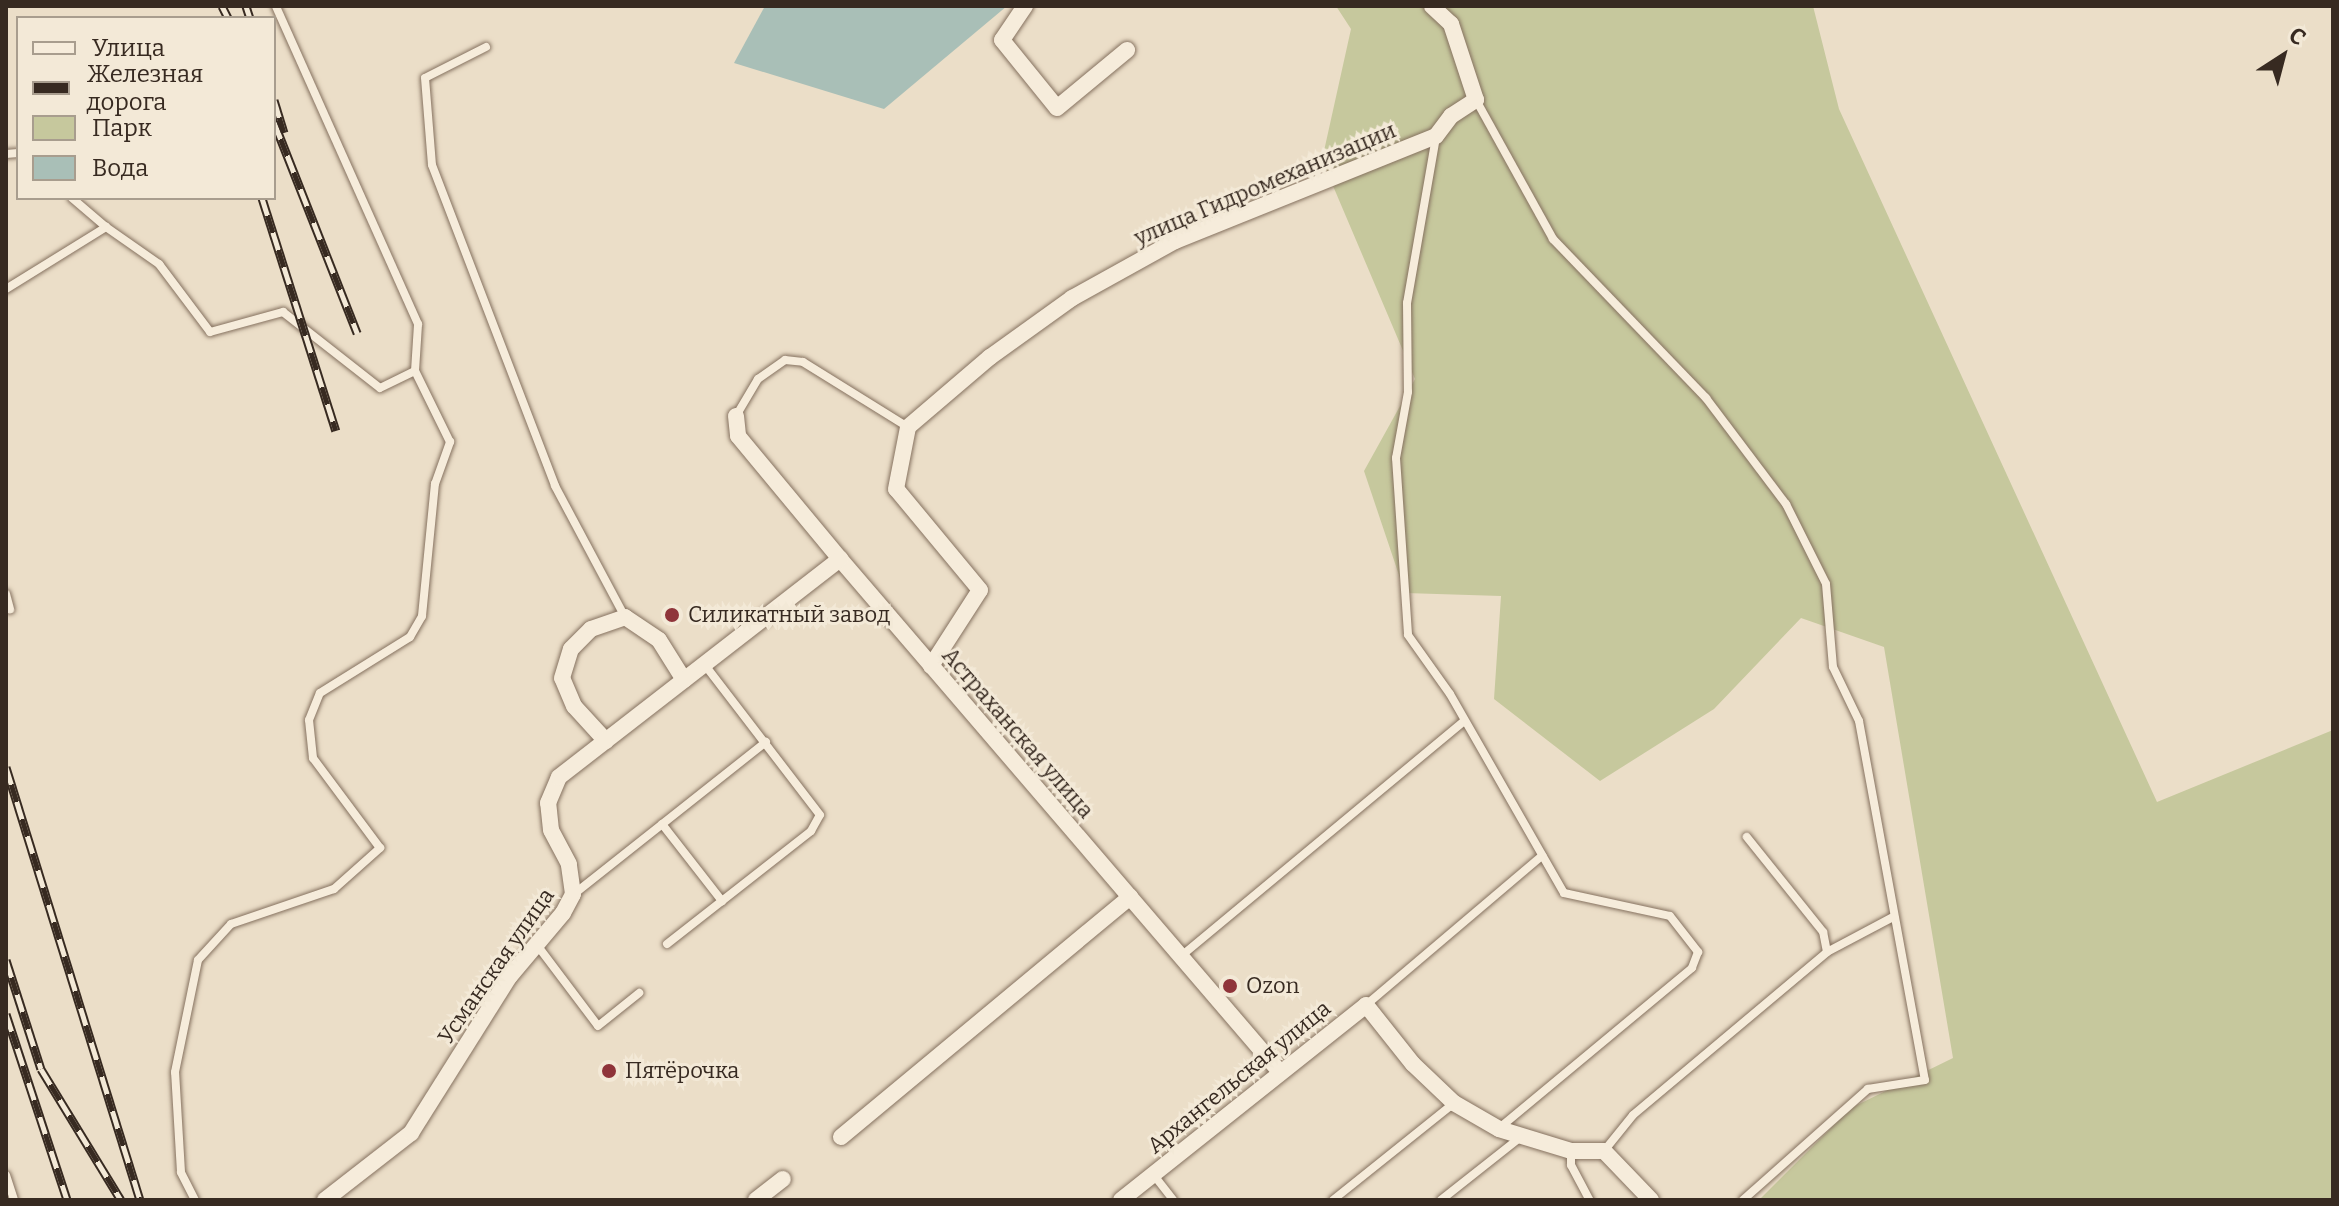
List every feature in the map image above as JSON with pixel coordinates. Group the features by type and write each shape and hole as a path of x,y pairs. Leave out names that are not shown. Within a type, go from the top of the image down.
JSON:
{"street":[{"path":"1025,6 1002,40 1057,108 1127,50"},
{"path":"1432,6 1451,24 1476,100"},
{"name":"улица Гидромеханизации","path":"908,427 990,357 1072,298 1162,248 1436,136 1451,116 1476,100"},
{"name":"Астраханская улица","path":"736,416 738,436 1280,1072"},
{"path":"908,427 896,489 980,590 931,666"},
{"name":"Усманская улица","path":"325,1200 411,1133 510,976 537,945 573,894 569,864 551,830 548,803 559,777 840,559"},
{"path":"606,741 574,706 562,678 571,649 591,629 625,617 659,640 684,680"},
{"path":"841,1137 1130,897"},
{"name":"Архангельская улица","path":"1121,1200 1366,1005 1413,1064 1454,1103 1499,1129 1571,1151 1604,1151"},
{"path":"1604,1151 1651,1200"},
{"path":"756,1200 783,1179"}],"lane":[{"path":"195,1200 181,1172 175,1072 198,960 231,924 334,889 380,848 313,758 309,720 320,693 410,637 422,616 435,484 450,442 415,371 418,324 276,6"},
{"path":"486,47 425,78 432,165 555,486 625,617"},
{"path":"1476,100 1553,239 1706,398 1786,504 1826,584 1833,667 1859,721 1925,1080 1868,1089 1743,1200"},
{"path":"1436,136 1407,303 1408,392 1396,458 1408,635 1450,694 1463,722 1564,893 1670,916 1698,952 1692,968 1499,1129"},
{"path":"74,200 106,227 159,264 210,332 283,312 380,388 415,371"},
{"path":"6,289 106,227"},
{"path":"736,416 758,379 785,360 803,362 908,427"},
{"path":"6,594 10,609"},
{"path":"667,944 811,831 820,815 704,664"},
{"path":"1180,957 1463,722"},
{"path":"573,894 766,742"},
{"path":"662,824 722,901"},
{"path":"1747,837 1823,932 1827,952"},
{"path":"1366,1005 1542,856"},
{"path":"1604,1151 1633,1115 1827,952 1893,917"},
{"path":"537,945 598,1026 639,993"},
{"path":"1333,1200 1454,1103"},
{"path":"1441,1200 1522,1136"},
{"path":"1571,1151 1571,1165 1587,1199"},
{"path":"1153,1174 1173,1200"},
{"path":"6,1175 14,1200"}],"green space":[{"path":"1336,6 1813,6 1839,109 2157,802 2333,730 2333,1200 1759,1200 1851,1108 1953,1058 1884,647 1801,618 1714,709 1600,781 1494,699 1501,596 1405,593 1364,471 1415,379 1322,160 1351,29"}],"water":[{"path":"765,6 1007,6 884,109 734,63"}],"railway":[{"path":"222,6 227,16"},
{"path":"246,6 249,16"},
{"path":"276,107 284,133"},
{"path":"276,127 357,333"},
{"path":"263,200 336,431"},
{"path":"6,767 140,1200"},
{"path":"6,960 41,1069 121,1200"},
{"path":"6,1014 67,1200"}],"place":[{"name":"Силикатный завод","path":"672,615"},
{"name":"Ozon","path":"1230,986"},
{"name":"Пятёрочка","path":"609,1071"}]}
